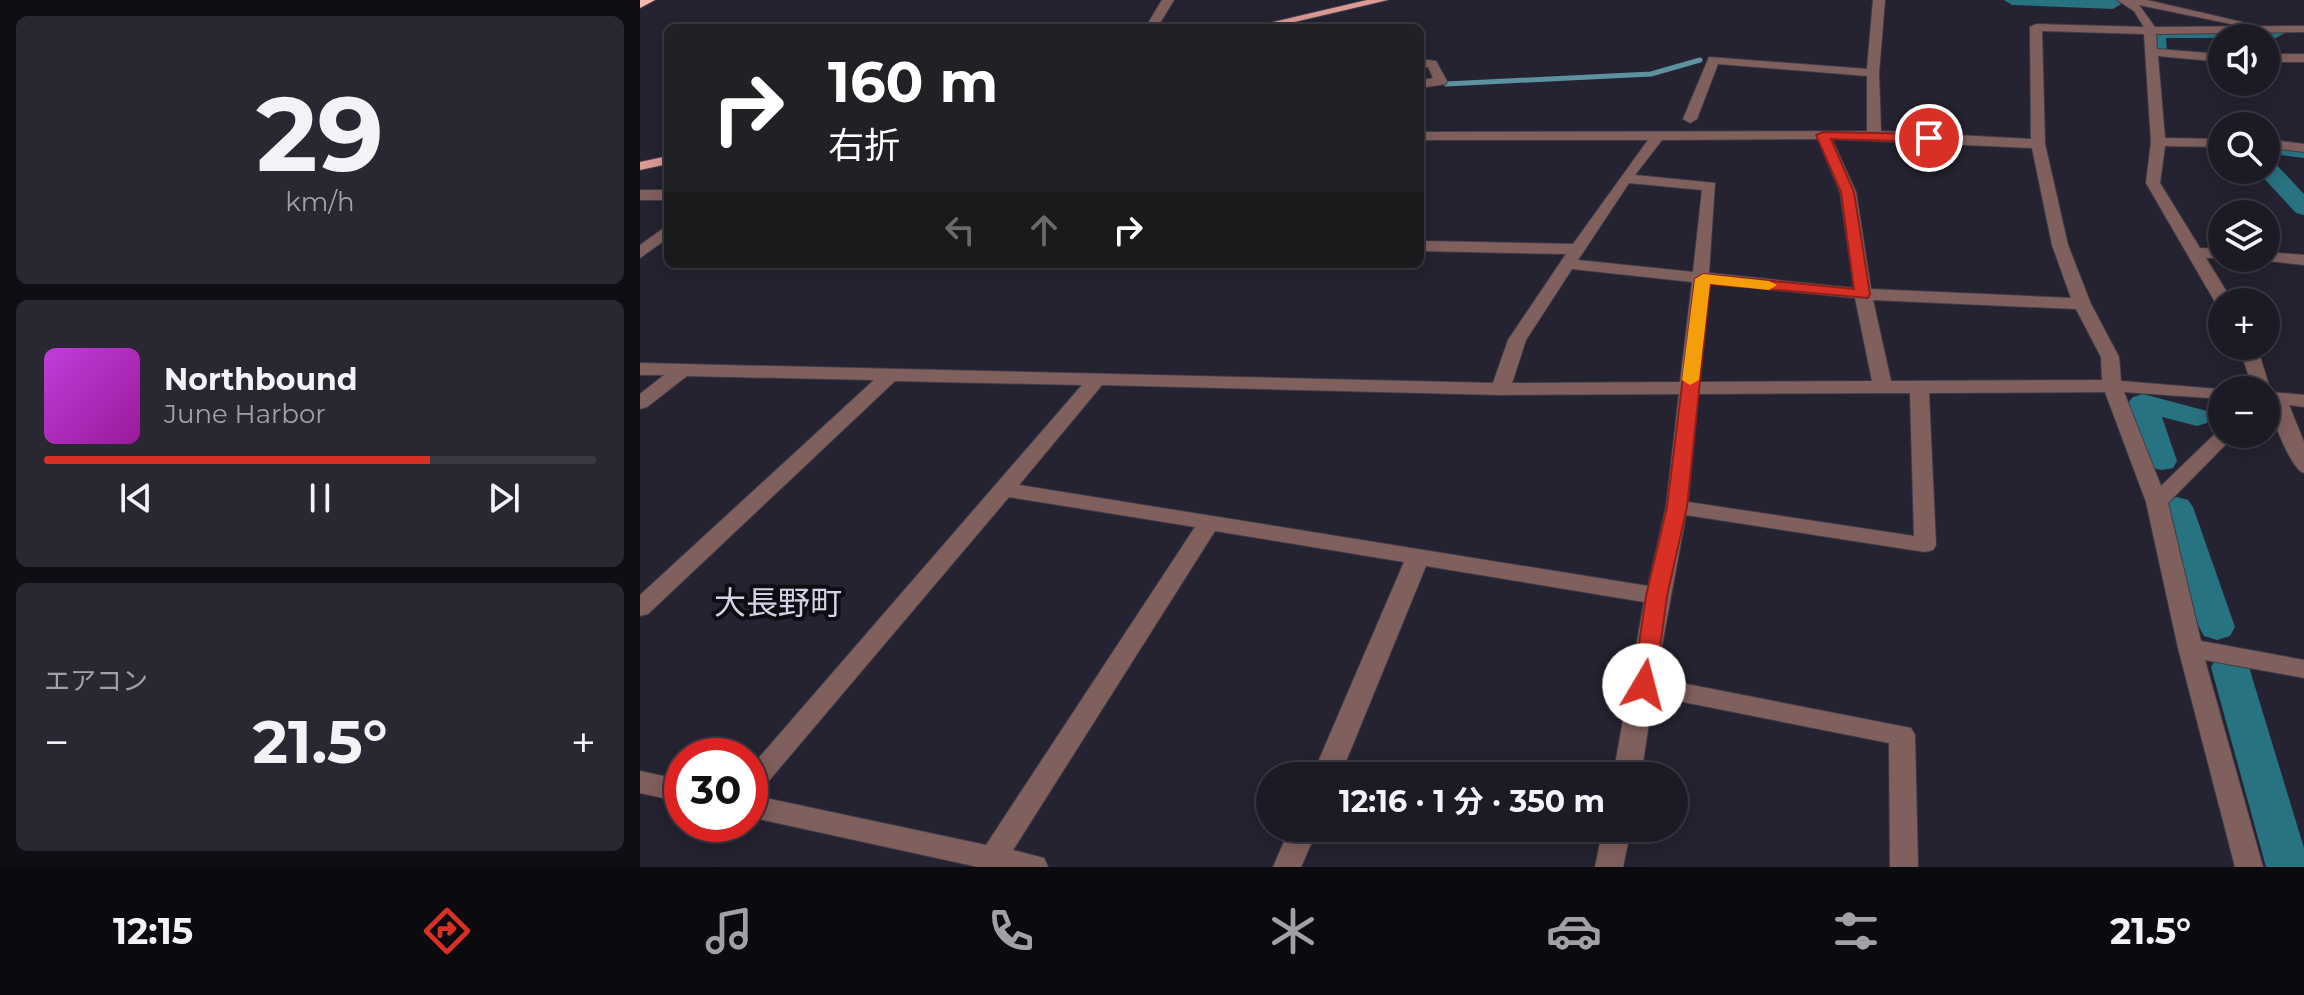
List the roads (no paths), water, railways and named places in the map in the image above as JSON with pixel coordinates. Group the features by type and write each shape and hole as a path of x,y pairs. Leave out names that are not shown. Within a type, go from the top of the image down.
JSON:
{"highway":[{"path":"640,4 648,0"}],"main road":[{"path":"1271,24 1382,0"},
{"path":"640,166 664,161"}],"street":[{"path":"1153,24 1168,0"},
{"path":"1874,135 1873,73 1881,7 1879,0"},
{"path":"2123,0 2138,9 2149,23 2158,142 2153,183 2215,288"},
{"path":"2131,0 2281,31 2304,41"},
{"path":"2249,867 2190,648 2157,502 2112,386 2110,357 2082,304 2060,245 2038,144 2036,27 2148,31 2304,29"},
{"path":"2150,52 2208,57"},
{"path":"2280,58 2304,58"},
{"path":"1690,119 1713,60 1873,73"},
{"path":"1424,63 1432,64 1441,81 1424,83"},
{"path":"1823,135 1848,192 1863,294 1883,387"},
{"path":"1424,136 1874,135 2038,144"},
{"path":"1501,389 1517,340 1625,178 1658,136"},
{"path":"2158,142 2208,143"},
{"path":"2280,145 2304,148"},
{"path":"1625,178 1710,186 1703,279 1677,507 1657,596 1630,762"},
{"path":"640,195 664,195"},
{"path":"640,253 664,232"},
{"path":"1424,246 1572,256 1703,279 1863,294 2082,304"},
{"path":"2193,252 2208,253"},
{"path":"2280,258 2304,260"},
{"path":"640,369 1501,389 2112,386 2208,392"},
{"path":"640,403 681,371"},
{"path":"640,608 890,375"},
{"path":"768,766 1096,381"},
{"path":"1677,507 1925,545 1919,387"},
{"path":"2280,397 2304,401"},
{"path":"2280,419 2304,467"},
{"path":"2157,502 2212,448"},
{"path":"1003,489 1657,596"},
{"path":"993,858 1208,524"},
{"path":"1332,762 1418,557"},
{"path":"2190,648 2304,669"},
{"path":"1644,685 1902,735 1904,867"},
{"path":"640,782 664,787"},
{"path":"768,810 1034,867"},
{"path":"1287,867 1298,842"},
{"path":"1609,867 1614,842"}],"waterway":[{"path":"2012,0 2113,4"},
{"path":"2158,51 2157,33 2208,33"},
{"path":"1446,84 1651,74 1700,60"},
{"path":"2280,149 2304,152"},
{"path":"2280,182 2304,208"},
{"path":"2162,461 2143,403 2197,417"},
{"path":"2177,507 2217,627"},
{"path":"2230,667 2288,867"}],"district":[{"name":"大長野町","path":"778,602"}]}
